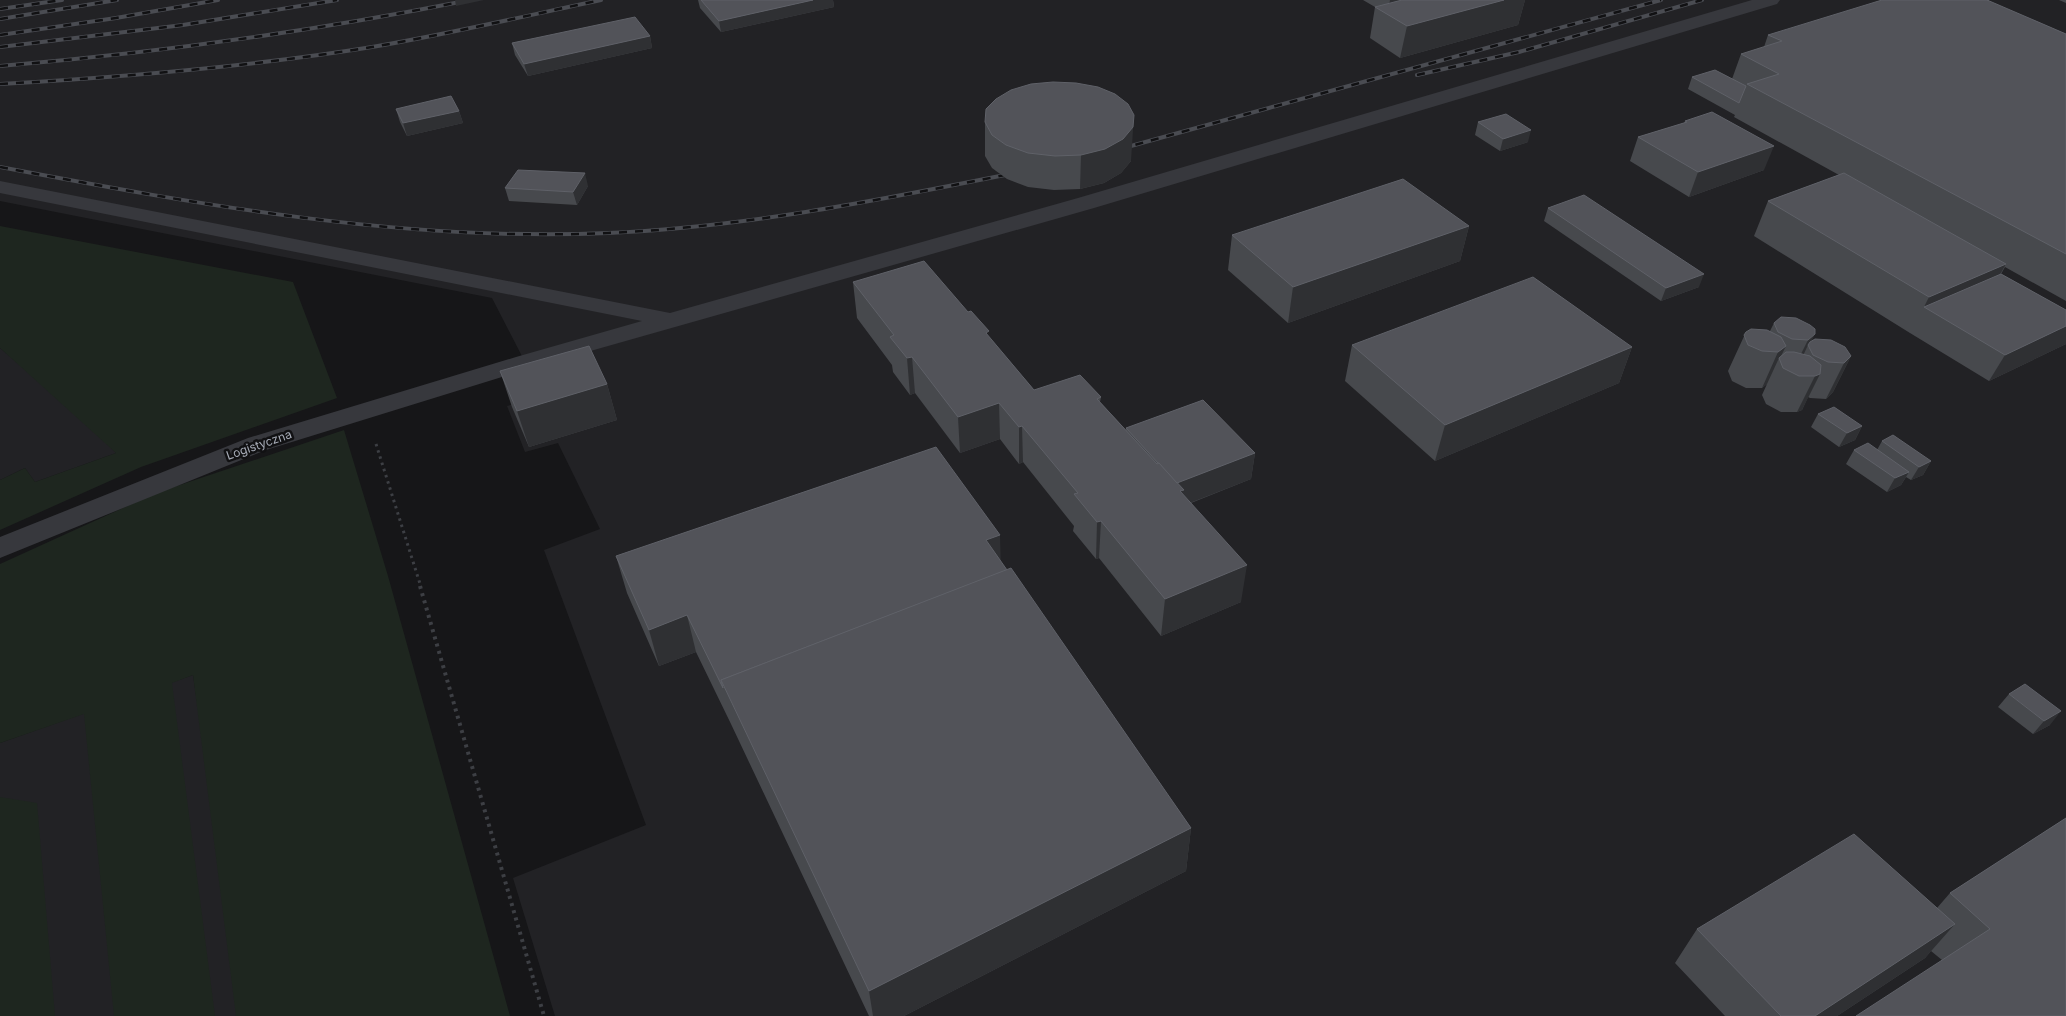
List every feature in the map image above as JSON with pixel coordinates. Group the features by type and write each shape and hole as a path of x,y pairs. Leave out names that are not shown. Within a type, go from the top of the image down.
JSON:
{"street":[{"name":"Logistyczna","path":"0,548 60,522 257,444 525,362 1086,204 1771,0"},
{"path":"0,187 669,320"}],"path":[{"path":"374,436 381,464 424,598 544,1016"}],"shaded area":[{"path":"0,0 2066,0 2066,1016 555,1016 513,878 646,825 544,550 600,529 558,443 525,452 507,406 539,397 525,362 492,298 0,201"},
{"path":"0,226 293,282 337,398 141,467 0,530 0,480 25,468 35,482 116,453 0,348"},
{"path":"0,348 95,429 116,453 35,482 25,468 0,480"},
{"path":"344,430 388,576 510,1016 236,1016 193,675 172,683 215,1016 114,1016 84,714 0,743 0,564 156,493"},
{"path":"193,675 244,1016 0,1016 0,743"},
{"path":"0,797 37,803 55,1016 0,1016"}],"building":[{"path":"701,0 813,0 719,21"},
{"path":"1402,0 1504,0 1407,26 1375,7"},
{"path":"1882,0 1987,0 2066,34 2066,254 1747,84 1779,74 1741,54 1782,41 1768,35"},
{"path":"635,17 650,36 524,64 512,43"},
{"path":"1715,70 1746,86 1739,103 1692,77"},
{"path":"1053,82 1076,83 1098,87 1115,94 1128,104 1134,115 1133,127 1123,139 1105,149 1081,155 1055,156 1028,153 1006,145 992,135 985,122 986,109 996,99 1011,90 1031,84"},
{"path":"451,96 459,111 403,123 396,109"},
{"path":"1712,112 1774,146 1698,172 1638,137 1687,122 1685,121"},
{"path":"1506,114 1531,130 1503,139 1478,122"},
{"path":"518,170 585,173 573,192 505,188"},
{"path":"1844,173 2006,264 1929,297 1768,201"},
{"path":"1403,179 1469,226 1293,287 1232,235"},
{"path":"1584,195 1704,274 1666,288 1548,208"},
{"path":"924,261 968,312 971,311 989,331 986,333 1034,390 1080,375 1101,397 1097,399 1157,464 1159,463 1184,490 1180,491 1247,565 1165,599 1101,521 1097,522 1074,494 1078,493 1022,426 1019,427 999,403 958,417 912,357 907,358 890,337 894,335 853,282"},
{"path":"2001,274 2066,310 2066,326 2005,355 1924,307"},
{"path":"1533,277 1632,347 1445,425 1352,345"},
{"path":"1781,317 1796,318 1810,325 1815,329 1815,334 1808,340 1792,339 1778,332 1774,323"},
{"path":"1751,329 1767,330 1781,337 1786,346 1778,352 1762,351 1748,345 1744,335"},
{"path":"1815,339 1831,340 1845,347 1851,356 1844,363 1828,362 1813,355 1808,345"},
{"path":"589,346 607,384 517,411 500,371"},
{"path":"1786,352 1810,356 1821,365 1820,374 1815,376 1799,376 1783,368 1779,358"},
{"path":"1203,400 1255,453 1177,483 1126,428"},
{"path":"1834,407 1862,426 1847,433 1818,414"},
{"path":"1893,435 1931,461 1919,467 1882,441"},
{"path":"1868,443 1909,472 1895,478 1854,450"},
{"path":"936,447 1000,535 986,540 1007,570 721,680 723,688 687,615 649,630 616,556"},
{"path":"1011,568 1191,828 869,991 721,680"},
{"path":"2025,684 2061,711 2044,721 2009,694"},
{"path":"2066,818 2066,1016 1856,1016 1990,929 1950,893"},
{"path":"1854,834 1955,924 1815,1016 1781,1016 1697,929"}],"railway":[{"path":"0,9 62,0"},
{"path":"0,19 117,0"},
{"path":"0,35 116,18 218,0"},
{"path":"0,47 183,25 337,0"},
{"path":"0,66 118,55 236,40 353,22 470,0"},
{"path":"0,84 186,70 326,54 430,36 601,0"},
{"path":"1120,149 1661,0"},
{"path":"1417,75 1519,52 1702,0"},
{"path":"0,167 151,195 302,218 455,232 531,234 608,233 711,225 813,211 1015,173"}]}
